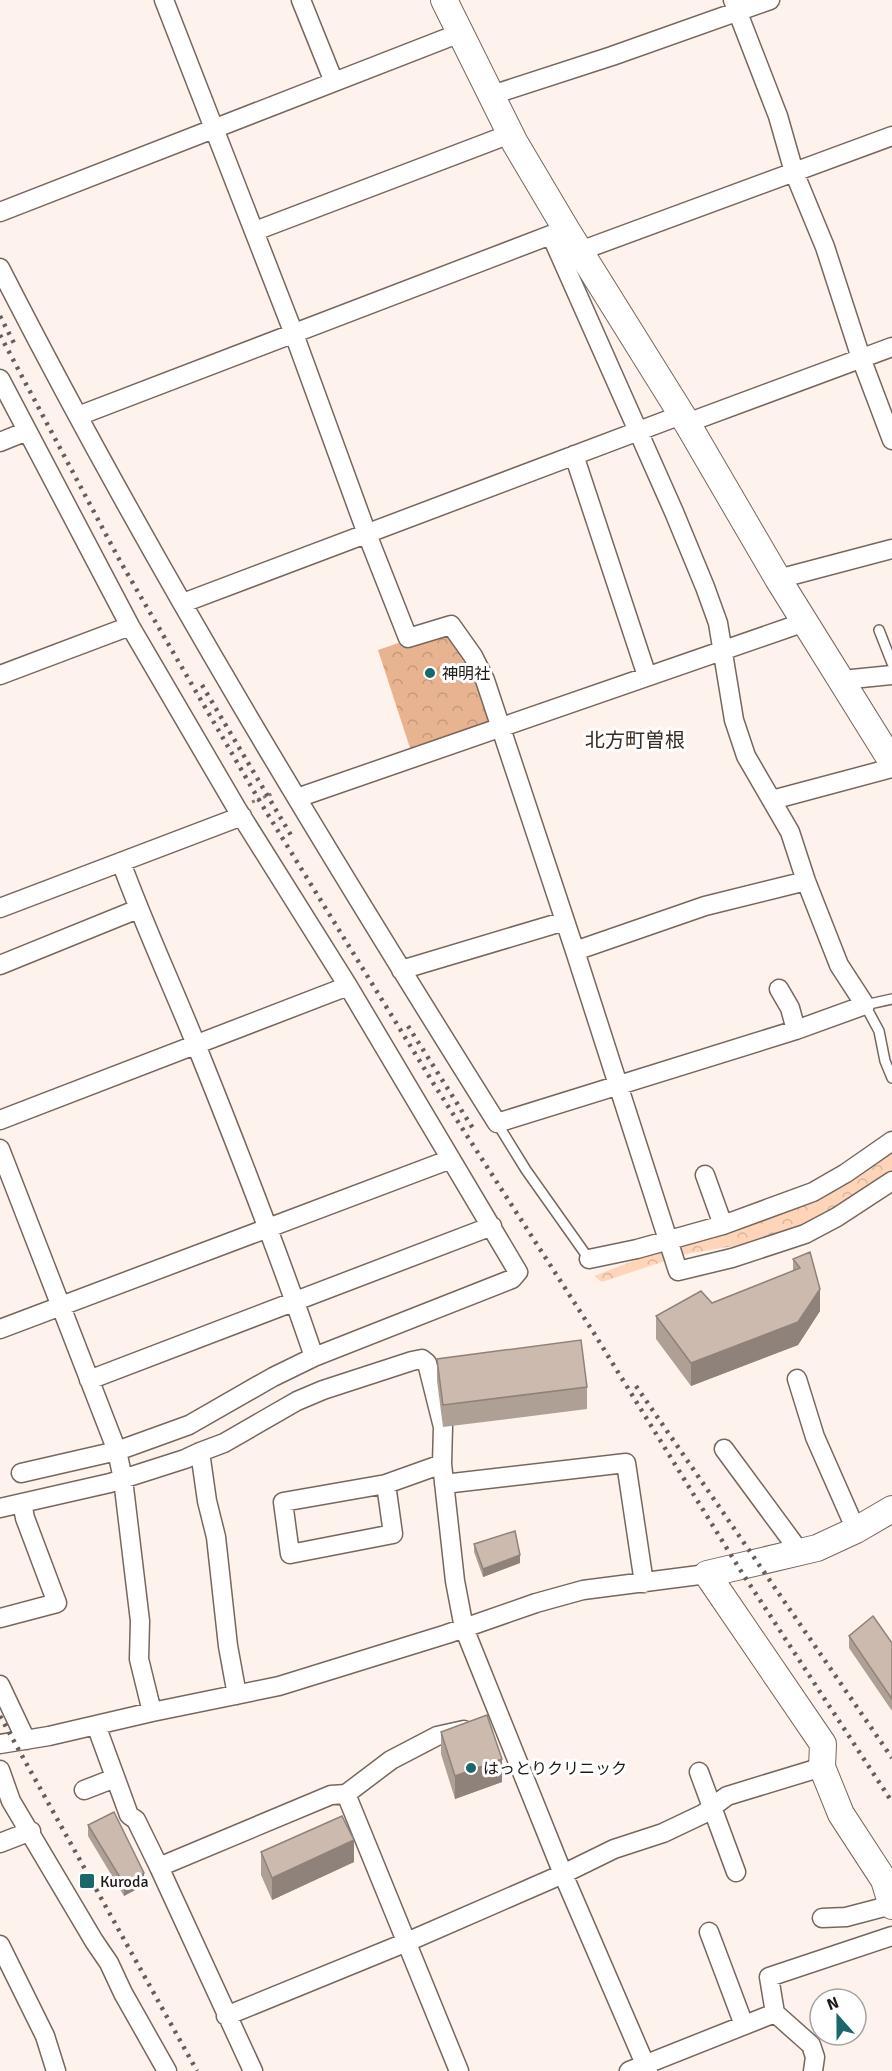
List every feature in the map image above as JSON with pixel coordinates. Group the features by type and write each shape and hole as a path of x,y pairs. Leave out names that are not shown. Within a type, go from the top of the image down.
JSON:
{"street":[{"path":"164,0 255,231 408,638 451,625 473,656 485,680 678,1271 722,1261 805,1234 837,1217 892,1181"},
{"path":"301,0 334,82"},
{"path":"0,268 78,416 183,603 293,792 497,1123 796,1030 865,1005 839,964 806,881 790,832 746,756 734,720 718,623 558,232 444,0"},
{"path":"492,95 612,56 735,6 770,0"},
{"path":"735,6 778,116 794,172 825,247 861,358 892,440"},
{"path":"0,212 460,33"},
{"path":"255,231 510,134"},
{"path":"580,251 892,136"},
{"path":"558,232 580,251 684,419 778,579 892,762"},
{"path":"78,416 558,232"},
{"path":"183,603 638,431 684,419 892,347"},
{"path":"0,379 130,626 518,1272 512,1279 314,1357 273,1377 189,1425 117,1451 21,1473"},
{"path":"0,442 27,432"},
{"path":"574,455 647,676"},
{"path":"778,579 892,549"},
{"path":"293,792 501,728 805,622"},
{"path":"0,675 130,626"},
{"path":"842,680 892,675"},
{"path":"772,800 892,768"},
{"path":"0,908 121,862 240,812"},
{"path":"121,862 138,909 197,1046 296,1302 314,1357"},
{"path":"575,951 705,906 806,881"},
{"path":"0,965 138,909"},
{"path":"402,970 565,921"},
{"path":"0,1120 348,986"},
{"path":"779,988 790,1008 796,1030"},
{"path":"590,1259 723,1225 813,1192 846,1173 892,1141"},
{"path":"0,1149 117,1451 123,1479 140,1621 139,1659 152,1712"},
{"path":"0,1329 451,1159"},
{"path":"705,1175 723,1225"},
{"path":"89,1380 492,1226"},
{"path":"0,1508 123,1479 185,1459 224,1443 297,1401 422,1359 427,1362 442,1427 444,1484 455,1581 464,1628 641,2069 776,2013"},
{"path":"797,1379 815,1437 856,1530"},
{"path":"723,1449 800,1552"},
{"path":"200,1452 207,1501 216,1537 228,1646 237,1695"},
{"path":"444,1484 626,1463 644,1583"},
{"path":"386,1484 393,1534 290,1554 283,1502 386,1484 442,1464"},
{"path":"0,1618 57,1603 25,1518 22,1503"},
{"path":"0,1744 279,1686 352,1665 536,1603 583,1590 707,1574 817,1548 856,1530 892,1509"},
{"path":"707,1574 823,1744 822,1767 841,1814 884,1880 892,1905 846,1917 822,1918"},
{"path":"0,1685 26,1740"},
{"path":"159,1867 331,1795 346,1794 391,1760 437,1736 501,1720"},
{"path":"96,1725 129,1815 136,1820 159,1867 252,2071"},
{"path":"226,2016 407,1942 563,1874 614,1849 663,1833 703,1814 727,1796 822,1767"},
{"path":"0,1770 11,1801 94,1941 110,1963 123,1993 167,2071"},
{"path":"699,1772 735,1872"},
{"path":"84,1790 115,1778"},
{"path":"346,1794 459,2071"},
{"path":"0,1843 31,1832"},
{"path":"709,1932 744,2025"},
{"path":"813,2071 815,2057 811,2045 776,2013 770,1977 892,1936"},
{"path":"0,1945 45,2036 56,2071"}],"lane":[{"path":"879,630 892,663"},
{"path":"892,999 865,1005 879,1031 885,1061 892,1078"},
{"path":"497,1123 526,1170 590,1259"}],"path":[{"path":"240,812 293,792"}],"green space":[{"path":"451,625 499,719 410,748 378,650"},
{"path":"892,1139 892,1181 805,1234 686,1254 602,1282 594,1276 813,1192"}],"building":[{"path":"810,1252 820,1289 798,1322 691,1363 656,1316 701,1291 712,1303 800,1268 793,1259"},
{"path":"581,1340 587,1387 443,1405 437,1359"},
{"path":"515,1531 520,1555 483,1569 474,1544"},
{"path":"873,1616 892,1643 892,1699 849,1636"},
{"path":"487,1715 502,1759 455,1776 441,1732"},
{"path":"114,1812 144,1873 124,1884 88,1825"},
{"path":"342,1816 354,1840 272,1878 261,1852"}],"railway":[{"path":"0,316 14,343"},
{"path":"0,335 120,561 259,800 435,1086 592,1330 739,1568 892,1802"},
{"path":"202,685 292,837"},
{"path":"408,1026 474,1130"},
{"path":"636,1386 892,1758"},
{"path":"0,1716 197,2071"}],"place":[{"name":"神明社","path":"430,673"},
{"name":"はっとりクリニック","path":"471,1768"},
{"name":"Kuroda","path":"87,1881"}],"district":[{"name":"北方町曽根","path":"635,740"}]}
